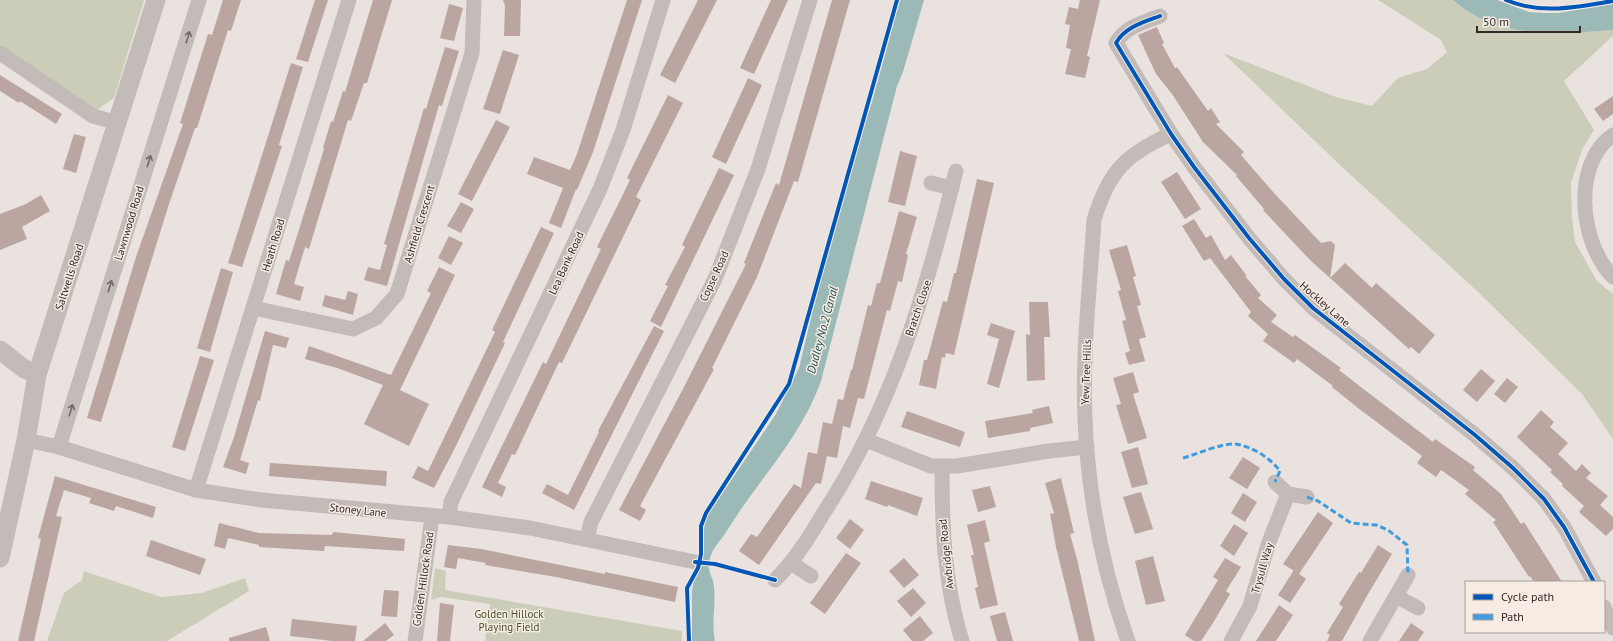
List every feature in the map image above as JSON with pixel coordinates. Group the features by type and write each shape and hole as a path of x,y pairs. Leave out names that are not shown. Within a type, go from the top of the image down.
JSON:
{"street":[{"name":"Saltwells Road","path":"0,558 26,440 37,376 156,0"},
{"name":"Lawnwood Road","path":"59,447 199,0"},
{"name":"Heath Road","path":"196,490 349,0"},
{"name":"Ashfield Crescent","path":"253,308 353,329 376,318 397,294 472,53 474,0"},
{"name":"Lea Bank Road","path":"449,517 451,502 600,189 623,130 663,0"},
{"name":"Copse Road","path":"587,539 591,522 715,278 737,225 758,169 810,0"},
{"name":"Hockley Lane","path":"1160,16 1130,29 1120,36 1116,43 1171,134 1194,167 1249,238 1284,279 1313,308 1475,435 1513,468 1544,499 1564,527 1593,581"},
{"path":"0,54 93,116 118,123"},
{"name":"Yew Tree Hills","path":"1128,641 1116,603 1104,553 1097,519 1087,447 1086,362 1094,220 1100,200 1118,168 1146,145 1171,134"},
{"path":"1613,135 1598,152 1590,168 1585,182 1584,209 1594,247 1602,266 1613,277"},
{"name":"Bratch Close","path":"774,580 792,563 846,480 887,394 922,300 956,171"},
{"path":"930,183 952,188"},
{"path":"0,350 23,368 37,376"},
{"name":"Stoney Lane","path":"26,440 59,447 196,490 261,500 432,517 449,517 530,528 695,562"},
{"path":"866,440 917,462 931,466 957,466 1049,451 1087,447"},
{"name":"Awbridge Road","path":"942,466 942,530 948,581 962,641"},
{"path":"1275,482 1288,494 1307,497"},
{"name":"Trysull Way","path":"1231,641 1250,606 1269,542 1288,494"},
{"name":"Golden Hillock Road","path":"415,641 432,517"},
{"path":"792,563 811,576"},
{"path":"1370,641 1408,575"},
{"path":"1396,596 1418,608"},
{"path":"1605,609 1613,628"}],"green space":[{"path":"0,0 144,0 114,98 97,110 0,45"},
{"path":"1378,0 1453,0 1458,4 1561,33 1613,30 1613,36 1564,81 1594,130 1582,150 1571,183 1572,217 1575,242 1597,281 1613,294 1613,439 1582,394 1477,291 1340,165 1223,53 1336,97 1372,106 1398,78 1427,69 1447,52 1441,40"},
{"name":"Golden Hillock Playing Field","path":"435,568 446,571 445,590 682,631 682,641 485,641 490,604 441,597 431,600"},
{"path":"84,571 161,597 202,593 245,578 249,591 167,641 47,641 64,593 82,580"}],"water":[{"name":"Dudley No.2 Canal","path":"900,0 924,0 903,72 897,86 821,381 802,421 778,459 738,513 713,551 710,558 709,570 714,587 713,627 715,641 692,641 692,591 694,580 701,566 705,519 776,414 799,368 840,198 872,102"},
{"path":"1453,0 1497,0 1529,12 1543,13 1558,13 1613,4 1613,30 1571,33 1529,32 1490,22 1471,13"}],"building":[{"path":"223,0 241,0 231,31 228,30 197,128 195,128 169,204 101,422 87,418 136,257 183,124 180,123 208,34 212,35"},
{"path":"315,0 328,0 308,62 296,59"},
{"path":"373,0 392,0 367,83 364,83 351,121 348,120 309,249 305,247 294,284 304,287 300,301 276,294 286,260 289,261 324,149 323,148 331,121 333,122 343,91 345,92"},
{"path":"503,0 521,0 520,36 504,36 505,6"},
{"path":"627,0 642,0 593,152 577,190 576,189 561,228 549,223 563,188 527,174 534,157 570,170 577,154"},
{"path":"698,0 717,0 675,83 660,75"},
{"path":"771,0 788,0 754,74 740,68"},
{"path":"832,0 850,0 798,182 794,181 757,277 712,368 714,369 640,506 646,510 640,521 619,510 685,385 746,264 744,263 776,183 779,185"},
{"path":"1080,0 1100,0 1087,56 1090,57 1085,78 1065,74 1071,49 1066,48 1070,25 1065,24 1069,7 1078,9"},
{"path":"449,4 463,8 454,41 440,38"},
{"path":"1157,27 1164,43 1162,44 1175,68 1177,67 1208,111 1211,108 1220,122 1216,124 1244,152 1241,155 1321,243 1331,241 1335,245 1330,278 1310,260 1263,210 1264,209 1236,176 1237,175 1203,142 1172,94 1156,74 1138,35"},
{"path":"445,47 459,51 442,106 439,105 387,286 364,280 368,267 380,270 387,245 384,244 424,108 426,109"},
{"path":"503,50 519,55 500,114 483,109"},
{"path":"291,63 303,67 279,145 282,146 242,267 228,263"},
{"path":"0,75 62,114 56,124 20,101 19,103 0,91"},
{"path":"748,78 762,85 726,164 712,157"},
{"path":"668,95 683,103 636,197 641,200 562,363 559,362 515,455 512,454 498,483 506,487 502,497 482,487 543,362 546,364 601,249 597,247 630,180 627,178"},
{"path":"1613,96 1613,114 1603,121 1594,109"},
{"path":"496,120 510,127 472,201 458,194"},
{"path":"74,134 86,137 76,173 63,169"},
{"path":"900,151 917,156 905,206 888,202"},
{"path":"719,168 734,175 661,327 650,321 668,286 665,285 685,247 682,245"},
{"path":"1177,172 1201,209 1185,219 1161,182"},
{"path":"977,179 994,183 954,355 946,353 945,358 942,357 936,389 919,385 924,360 927,360 943,301 947,302 954,273 956,273"},
{"path":"41,195 50,211 22,227 27,239 0,250 0,214 26,204"},
{"path":"461,202 474,209 461,233 447,226"},
{"path":"899,211 917,217 906,254 908,255 902,282 898,281 890,311 887,310 864,399 858,398 850,428 843,426 837,458 827,456 821,484 816,483 759,565 739,551 751,534 757,537 794,484 801,488 808,452 817,454 823,422 832,424 838,399 843,400 868,305 871,306 877,283 880,283"},
{"path":"1194,219 1206,238 1211,235 1225,260 1231,255 1247,276 1245,276 1261,295 1258,298 1277,315 1271,322 1293,337 1295,335 1341,368 1339,370 1433,442 1435,439 1475,467 1473,470 1501,494 1521,524 1524,522 1561,581 1533,581 1530,576 1529,577 1493,522 1496,520 1465,494 1469,490 1441,470 1436,477 1417,463 1422,456 1358,408 1332,387 1333,386 1297,359 1294,363 1263,341 1268,334 1248,316 1251,312 1210,258 1204,261 1182,226"},
{"path":"541,227 554,233 503,342 505,343 455,448 434,488 412,478 418,466 428,471 495,332 492,330"},
{"path":"449,236 463,243 451,265 438,258"},
{"path":"1127,245 1136,276 1133,277 1141,305 1137,306 1146,337 1139,339 1145,361 1129,365 1125,353 1130,351 1122,321 1126,320 1118,291 1121,290 1109,250"},
{"path":"1345,263 1372,288 1376,283 1435,335 1419,354 1411,347 1409,349 1330,278"},
{"path":"439,267 455,275 400,390 429,404 409,446 364,424 383,385 337,368 305,359 309,346 391,375 431,293 427,291"},
{"path":"221,268 233,272 210,352 197,348"},
{"path":"348,291 358,294 353,315 322,306 325,295 345,300"},
{"path":"1029,302 1048,302 1050,337 1044,337 1045,380 1027,381 1026,334 1030,335"},
{"path":"991,323 1015,331 999,388 987,384 999,339 987,335"},
{"path":"654,326 664,331 574,510 542,493 547,484 568,495 599,432 598,431"},
{"path":"265,331 289,338 286,348 273,345 260,401 258,400 240,460 249,463 246,474 223,467 234,437"},
{"path":"200,356 214,360 185,451 172,447"},
{"path":"1481,369 1495,381 1477,402 1463,390"},
{"path":"1133,372 1139,392 1133,394 1147,438 1128,444 1116,405 1121,404 1113,378"},
{"path":"1507,378 1518,387 1505,403 1494,394"},
{"path":"1049,406 1053,423 1030,428 1030,431 988,438 985,421 1033,413 1032,410"},
{"path":"1541,410 1554,422 1550,427 1568,443 1558,454 1576,471 1582,464 1591,473 1586,478 1608,496 1600,505 1613,517 1613,529 1606,536 1579,512 1584,506 1562,486 1563,484 1550,472 1552,470 1517,437"},
{"path":"907,411 965,432 960,447 901,427"},
{"path":"1138,447 1148,484 1132,488 1121,452"},
{"path":"1243,457 1260,468 1247,489 1229,478"},
{"path":"270,463 387,471 386,486 269,476"},
{"path":"55,476 156,507 153,518 116,506 114,511 89,503 91,498 64,490 56,516 62,517 34,641 18,641 41,539 38,538"},
{"path":"1061,478 1074,533 1070,534 1095,641 1079,641 1056,547 1050,514 1054,513 1045,483"},
{"path":"871,481 923,498 917,516 888,505 887,507 865,499"},
{"path":"990,486 996,507 978,512 972,490"},
{"path":"1141,492 1153,529 1135,534 1123,497"},
{"path":"1243,493 1257,502 1245,522 1231,513"},
{"path":"1318,512 1333,523 1299,574 1283,564"},
{"path":"850,519 864,530 850,549 836,538"},
{"path":"985,520 990,541 984,543 998,605 980,609 975,588 978,587 971,555 974,555 967,525"},
{"path":"219,523 259,533 332,535 333,532 405,539 404,551 325,546 324,551 259,547 259,545 228,538 225,549 214,546"},
{"path":"1234,524 1248,533 1234,556 1220,546"},
{"path":"151,540 206,559 200,575 146,556"},
{"path":"448,545 481,549 678,587 675,602 556,577 485,565 486,563 458,558 456,569 444,567"},
{"path":"1378,545 1392,554 1342,641 1327,641 1330,635 1327,633 1343,607 1339,604 1359,572 1361,573"},
{"path":"846,553 861,563 825,614 810,603"},
{"path":"1153,556 1165,601 1146,605 1135,561"},
{"path":"904,558 919,575 904,588 889,571"},
{"path":"1225,558 1241,567 1226,591 1230,594 1213,623 1201,641 1194,641 1185,635 1218,580 1213,577"},
{"path":"1294,570 1306,579 1290,603 1278,595"},
{"path":"913,588 926,603 911,617 897,601"},
{"path":"384,590 399,591 397,617 381,616"},
{"path":"440,603 454,605 450,641 437,641"},
{"path":"1279,605 1293,615 1276,641 1256,641"},
{"path":"1005,612 1013,641 997,641 990,616"},
{"path":"920,616 933,633 923,641 912,641 903,630"},
{"path":"292,619 357,626 355,641 332,641 290,636"},
{"path":"385,623 394,635 386,641 363,641"},
{"path":"1411,623 1424,632 1418,641 1399,641"},
{"path":"266,627 270,641 229,641 229,638"}],"marked path":[{"path":"1183,458 1223,445 1241,445 1260,453 1276,466 1280,471 1275,482"},
{"path":"1307,497 1318,501 1351,523 1376,525 1388,530 1407,545 1408,575"}],"cycle path":[{"path":"689,641 687,588 698,568 701,554 701,526 706,513 789,384 897,0"},
{"path":"1506,0 1519,5 1545,8 1572,7 1613,1"},
{"path":"1160,16 1130,29 1124,33 1116,43 1171,134 1194,167 1249,238 1284,279 1313,308 1475,435 1513,468 1544,499 1564,527 1593,581"},
{"path":"695,562 715,564 775,580"}]}
